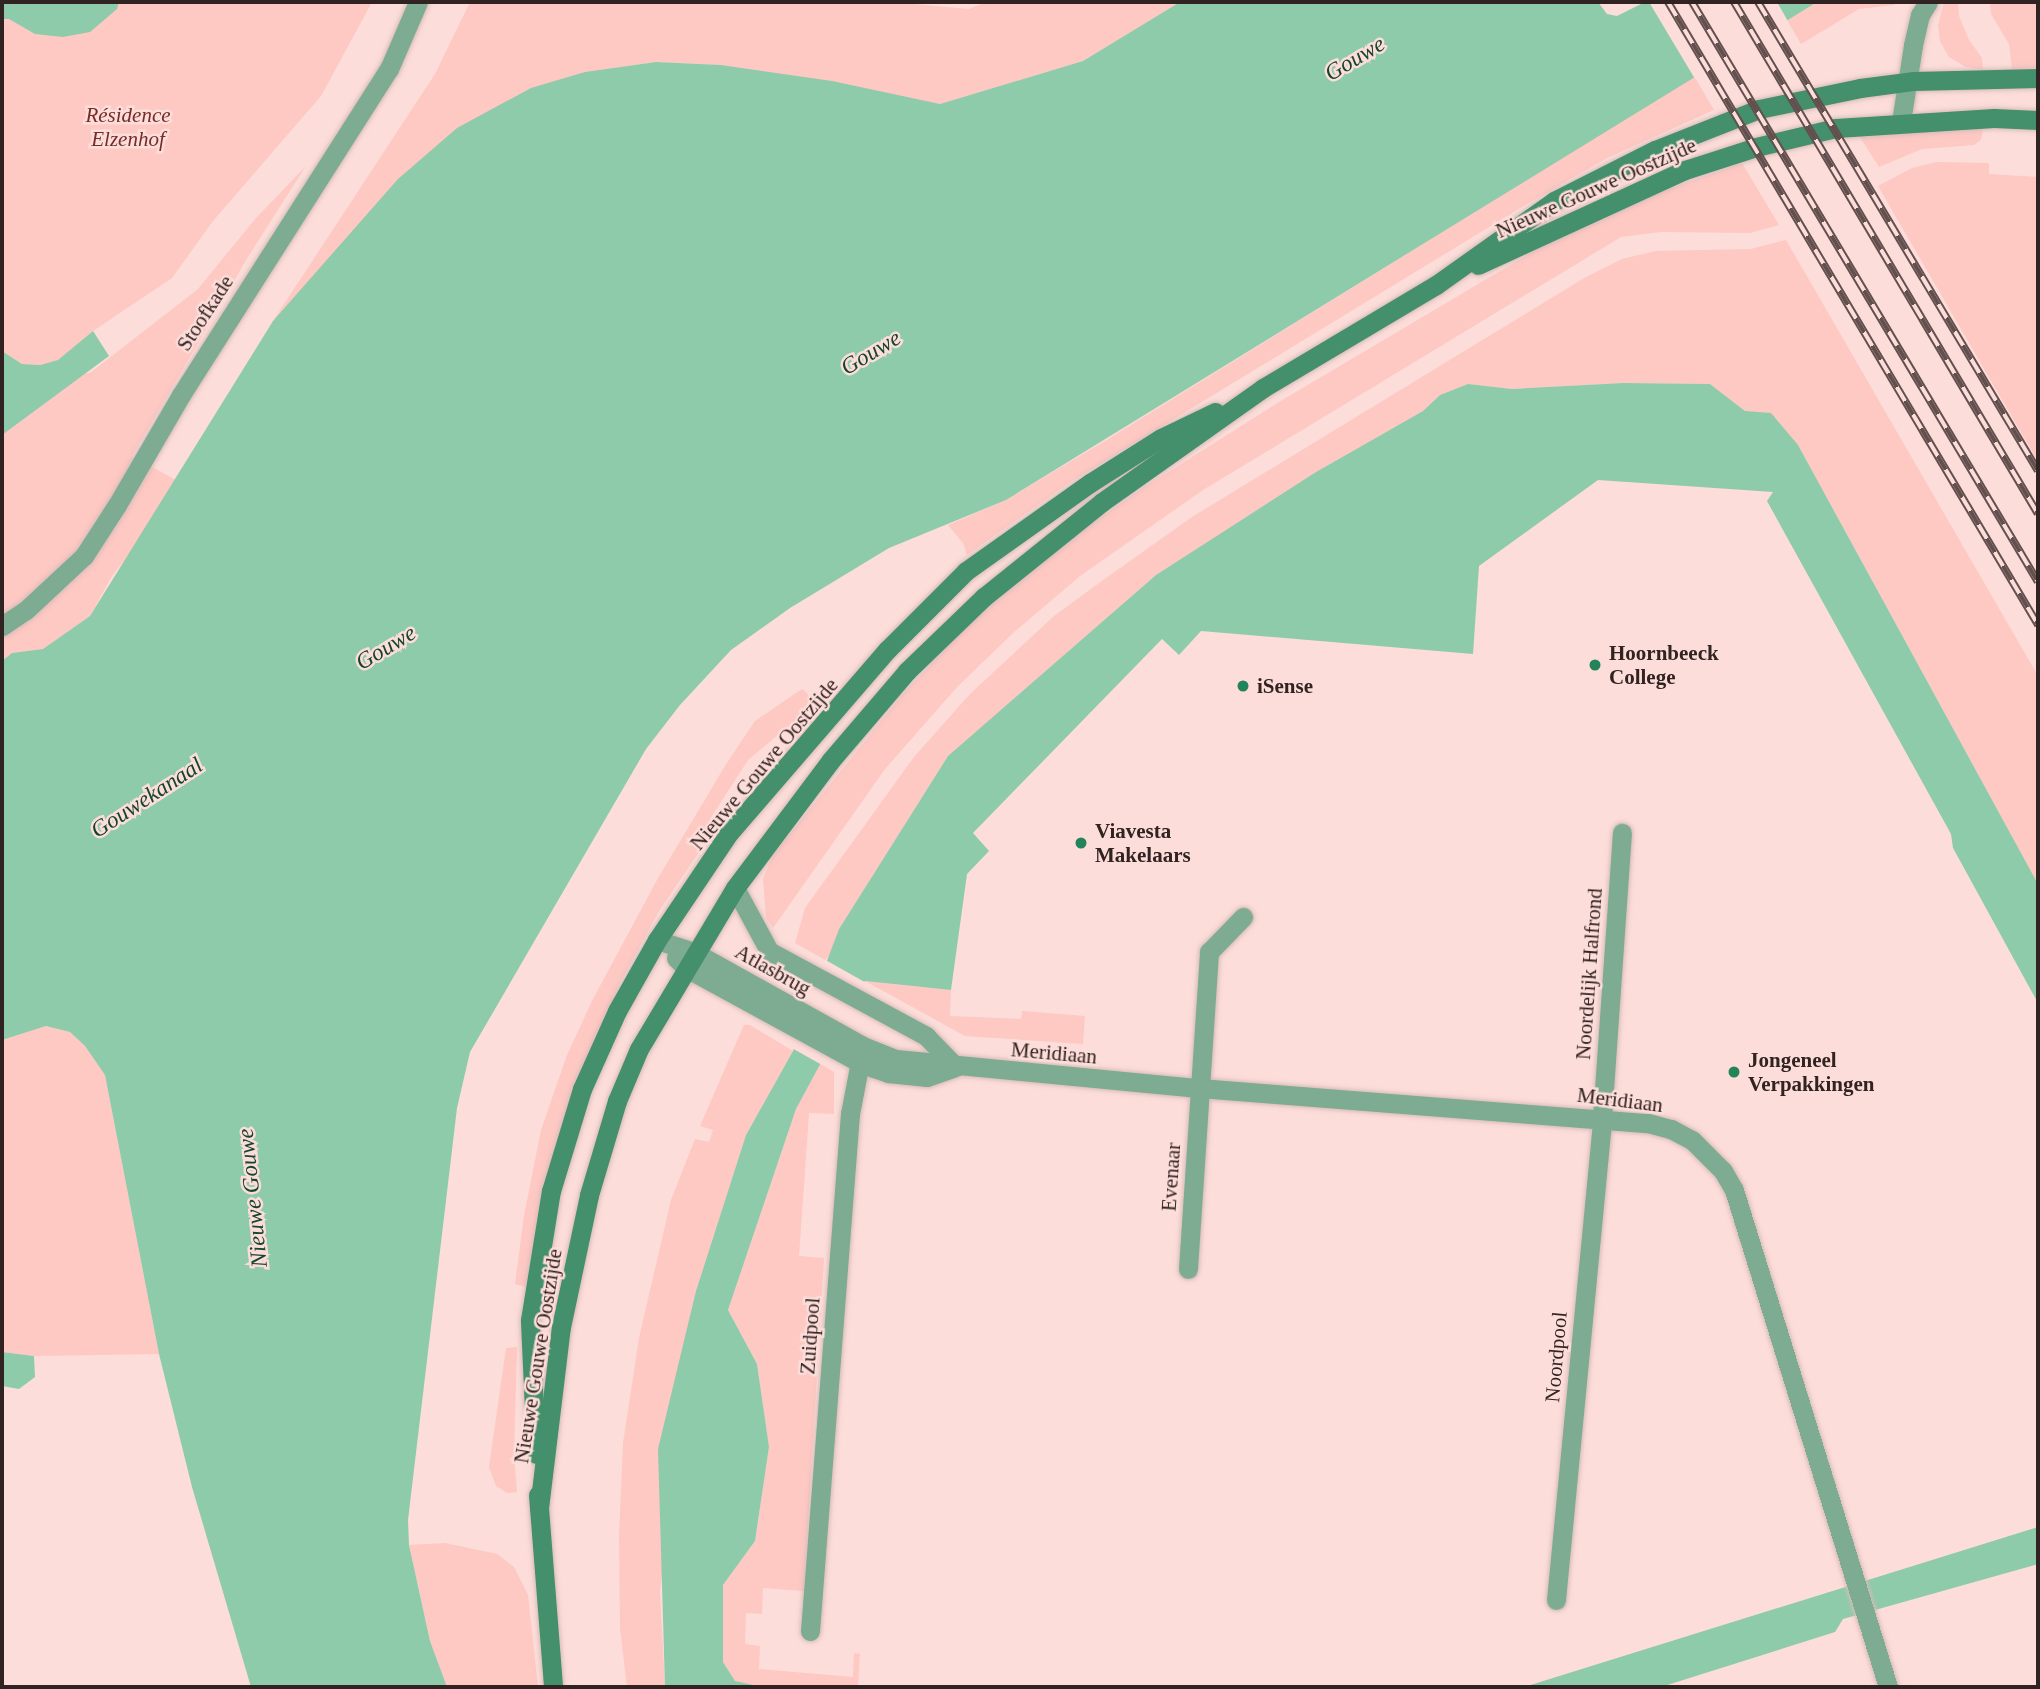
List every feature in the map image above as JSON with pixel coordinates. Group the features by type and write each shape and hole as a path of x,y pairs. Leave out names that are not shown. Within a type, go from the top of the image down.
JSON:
{"main road":[{"name":"Nieuwe Gouwe Oostzijde","path":"539,1508 561,1327 589,1195 617,1101 630,1070 690,960 735,888 831,760 907,671 984,597 1102,502 1263,388 1436,285 1554,201 1655,150 1759,109 1906,82 2038,78"},
{"name":"Nieuwe Gouwe Oostzijde","path":"1436,285 1685,170 1756,147 1824,130 1901,122 1994,118 2038,120"},
{"name":"Nieuwe Gouwe Oostzijde","path":"553,1687 539,1508 530,1320 551,1191 582,1089 617,1011 657,940 730,833 888,649 966,571 1090,482 1161,438 1263,388"}],"street":[{"name":"Stoofkade","path":"2,626 26,610 84,556 117,505 181,394 389,69 418,2"},
{"path":"1901,122 1920,15 1928,2"},
{"name":"Noordelijk Halfrond","path":"1602,1118 1622,833"},
{"name":"Atlasbrug","path":"735,888 769,951 926,1036 956,1067"},
{"name":"Evenaar","path":"1188,1269 1209,952 1243,917"},
{"path":"657,940 690,960"},
{"name":"Atlasbrug","path":"690,960 855,1051"},
{"name":"Meridiaan","path":"855,1051 956,1067 1602,1118 1648,1123 1671,1129 1692,1140 1723,1171 1734,1190 1888,1687"},
{"name":"Zuidpool","path":"810,1631 855,1051"},
{"name":"Noordpool","path":"1556,1600 1602,1118"}],"green space":[{"name":"Résidence Elzenhof","path":"2,2 372,2 321,96 213,221 172,278 93,331 58,360 40,365 22,364 2,351"},
{"path":"470,2 892,2 969,9 986,2 1180,2 1083,61 940,104 721,65 656,62 586,72 273,321 435,74"},
{"path":"1817,2 1896,2 1894,5 1859,9 1801,44 1787,20"},
{"path":"1944,2 1958,2 1959,16 1969,40 1982,58 1983,70 1966,67 1949,57 1940,41 1938,25"},
{"path":"1990,2 2038,2 2038,68 2012,69 2009,44 1991,14"},
{"path":"1694,76 1714,110 1607,158 1522,207 1072,481 967,555 963,543 948,525 1006,500 1108,439"},
{"path":"1983,128 1981,140 1974,145 1922,149 1879,167 1858,134"},
{"path":"1937,162 1989,163 1989,174 2038,177 2038,462 1878,186 1912,168"},
{"path":"1742,163 1779,225 1750,233 1661,232 1621,237 1203,490 1080,576 1013,633 958,686 885,769 773,928 766,918 763,879 773,855 904,693 964,629 1056,549 1143,488 1279,402 1544,245 1627,204"},
{"path":"306,166 248,257 132,456 176,480 133,549 112,576 90,616 43,649 12,653 2,661 2,435 39,405 86,373 90,373 198,289 256,218"},
{"path":"1786,240 2038,676 2038,884 1798,445 1745,411 1710,384 1623,383 1512,389 1468,384 1440,395 1423,411 1316,472 1156,575 948,756 839,929 832,953 825,960 795,943 805,908 914,757 970,694 1054,616 1106,578 1192,517 1586,277 1622,259 1656,251 1751,249"},
{"path":"802,689 808,694 810,703 804,713 748,760 710,819 712,833 659,911 621,981 588,1057 526,1287 515,1284 524,1216 541,1130 567,1055 593,999 657,880 755,721"},
{"path":"865,981 951,990 950,1016 1021,1019 1022,1011 1085,1016 1083,1044 965,1036"},
{"path":"744,1025 750,1025 793,1051 746,1135 696,1291 660,1592 665,1687 627,1687 620,1628 619,1536 623,1443 639,1338 671,1200 695,1139 709,1142 713,1130 700,1126"},
{"path":"46,1026 70,1032 85,1046 105,1075 159,1354 34,1356 2,1352 2,1040"},
{"path":"819,1063 834,1072 834,1114 809,1113 799,1256 824,1258 804,1591 763,1588 762,1614 746,1613 745,1644 760,1646 759,1669 853,1677 854,1653 860,1654 858,1687 763,1687 735,1681 723,1662 723,1585 755,1541 769,1447 757,1364 728,1310 796,1109"},
{"path":"517,1347 514,1455 517,1492 507,1493 496,1486 489,1467 506,1348"},
{"path":"445,1543 497,1554 514,1567 528,1595 538,1687 447,1687 430,1641 409,1545"}],"water":[{"path":"2,2 119,2 117,9 90,32 63,37 35,34 9,19 2,19"},
{"path":"1180,2 1598,2 1607,14 1617,16 1645,2 1817,2 1006,500 889,548 790,608 731,650 680,705 646,749 470,1052 457,1108 408,1520 409,1545 430,1641 447,1687 251,1687 192,1487 159,1354 105,1075 85,1046 70,1032 46,1026 2,1040 2,661 12,653 43,649 90,616 273,321 398,179 457,128 531,88 585,72 656,62 721,65 832,81 940,104 1083,61"},
{"path":"93,331 109,356 2,435 2,351 22,364 40,365 58,360"},
{"path":"1623,383 1710,384 1745,411 1771,413 1798,445 2038,884 2038,1003 1953,848 1951,834 1767,501 1773,492 1598,480 1479,566 1473,654 1201,631 1179,655 1162,639 973,833 989,851 967,874 951,990 865,981 796,1109 728,1310 757,1364 769,1447 755,1541 723,1585 723,1662 735,1681 763,1687 665,1687 658,1449 696,1291 746,1135 793,1051 839,929 948,756 1156,575 1316,472 1423,411 1440,395 1468,384 1512,389"},
{"path":"2,1352 34,1356 35,1377 19,1389 2,1386"},
{"path":"2038,1527 2038,1564 1843,1619 1835,1632 1661,1687 1524,1687"}],"pier":[{"path":"1649,2 1777,2 1789,23 1695,79"},
{"path":"822,958 870,985 867,985 822,1065 790,1047"}],"railway":[{"path":"1668,2 2038,625"},
{"path":"1692,2 2038,582"},
{"path":"1734,2 2038,514"},
{"path":"1758,2 2038,471"}],"place":[{"name":"Hoornbeeck College","path":"1595,665"},
{"name":"iSense","path":"1243,686"},
{"name":"Viavesta Makelaars","path":"1081,843"},
{"name":"Jongeneel Verpakkingen","path":"1734,1072"}],"water label":[{"name":"Gouwe","path":"1355,59"},
{"name":"Gouwe","path":"871,353"},
{"name":"Gouwe","path":"386,648"},
{"name":"Gouwekanaal","path":"147,798"},
{"name":"Nieuwe Gouwe","path":"253,1198"}]}
